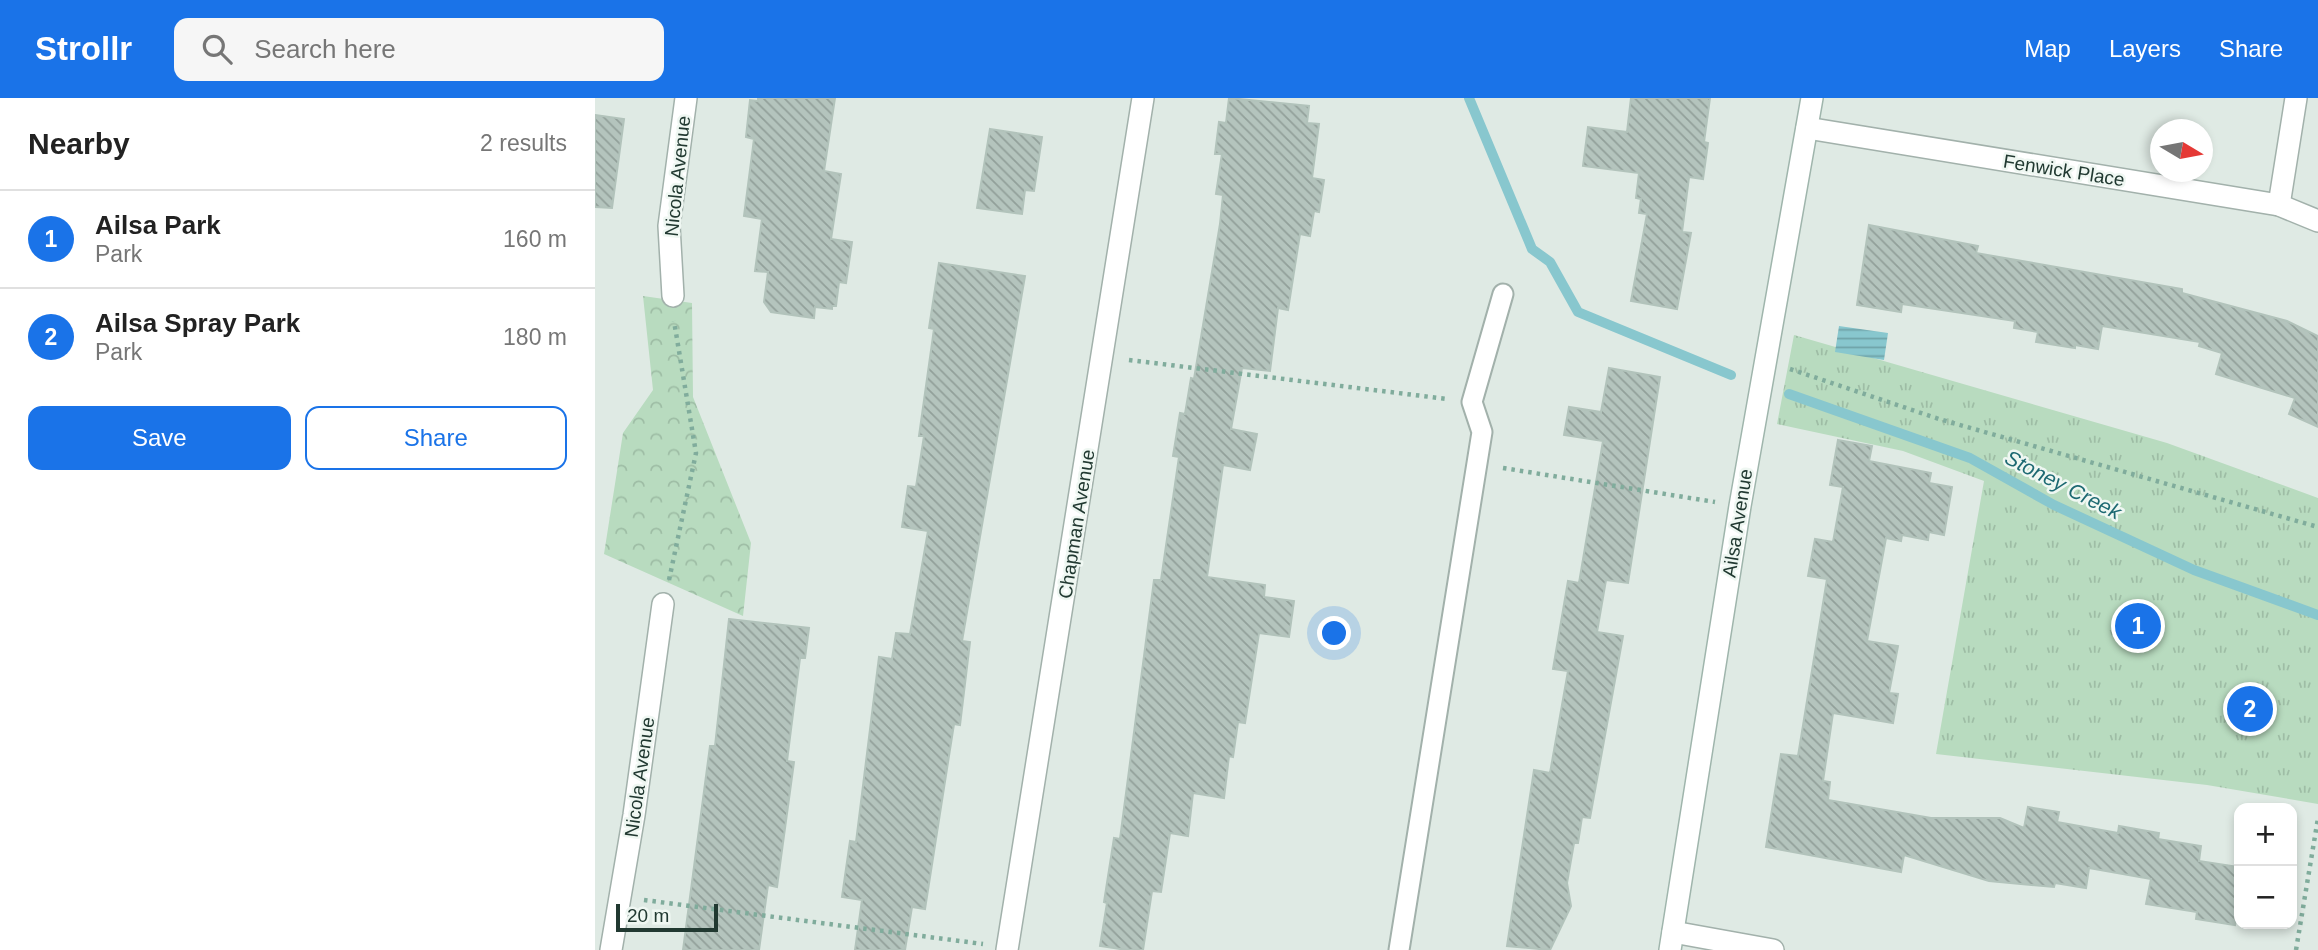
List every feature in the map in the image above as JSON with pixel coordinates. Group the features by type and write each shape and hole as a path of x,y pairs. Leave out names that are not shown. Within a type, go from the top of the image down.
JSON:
{"street":[{"name":"Nicola Avenue","path":"673,296 669,226 686,98"},
{"name":"Chapman Avenue","path":"997,947 1143,98"},
{"name":"Ailsa Avenue","path":"1671,941 1812,98"},
{"path":"2279,205 2296,98"},
{"name":"Fenwick Place","path":"1807,128 2279,205 2318,221"},
{"name":"Nicola Avenue","path":"611,950 663,604"},
{"path":"1671,941 1773,950"}],"lane":[{"path":"1399,950 1478,464 1482,432 1472,402 1503,294"}],"path":[{"path":"663,604 696,453 671,307 673,296"},
{"path":"1125,359 1472,402"},
{"path":"1766,362 1939,419 2318,527"},
{"path":"1478,464 1719,503"},
{"path":"2296,950 2318,818"},
{"path":"620,897 997,947"}],"green space":[{"path":"643,296 692,303 693,397 751,543 743,616 604,554 623,433 653,390"},
{"path":"1794,335 2167,443 2318,498 2318,804 2207,785 1936,754 1984,481 1903,451 1777,424"}],"water":[{"path":"1839,326 1888,333 1884,360 1835,352"}],"building":[{"path":"758,98 835,98 824,171 841,174 831,239 852,242 846,283 839,282 836,306 832,306 832,309 815,307 814,318 771,312 764,302 768,272 755,271 762,219 744,216 754,139 746,137 750,100 758,101"},
{"path":"1229,98 1309,106 1307,123 1319,124 1312,178 1324,180 1319,212 1314,211 1310,236 1300,234 1288,310 1278,308 1270,371 1242,368 1231,429 1257,434 1250,470 1223,465 1207,577 1265,585 1264,597 1294,601 1289,637 1259,633 1245,723 1238,722 1233,757 1229,756 1224,798 1193,793 1188,836 1170,833 1161,892 1152,891 1143,950 1127,950 1100,946 1107,903 1104,902 1114,838 1120,839 1154,580 1161,580 1179,457 1173,456 1180,413 1185,414 1191,378 1194,379 1220,224 1223,195 1216,194 1222,154 1215,154 1219,122 1226,123"},
{"path":"1631,98 1710,98 1704,142 1708,143 1703,179 1689,177 1682,232 1691,233 1677,309 1631,301 1647,214 1639,213 1641,199 1636,198 1639,173 1583,166 1588,127 1627,132"},
{"path":"595,115 624,119 612,208 595,207"},
{"path":"990,129 1042,137 1034,191 1025,190 1022,214 977,208"},
{"path":"1869,225 1978,246 1976,253 2182,289 2182,293 2287,321 2318,336 2318,427 2289,414 2295,398 2216,374 2222,353 2199,346 2200,342 2102,326 2098,349 2075,345 2075,348 2036,342 2038,332 2014,328 2015,321 1902,304 1901,312 1857,305"},
{"path":"939,263 1025,276 962,641 970,642 960,725 954,724 925,909 912,907 905,950 855,950 862,900 842,897 850,841 856,842 879,657 892,659 896,633 910,634 928,531 902,527 908,486 916,487 924,436 919,436 934,329 929,328"},
{"path":"1609,368 1660,377 1628,583 1606,580 1597,632 1623,636 1590,818 1582,817 1578,843 1574,843 1567,883 1571,906 1550,950 1507,946 1534,770 1550,773 1568,671 1553,669 1568,581 1579,583 1603,441 1564,435 1569,407 1601,412"},
{"path":"1838,440 1872,446 1869,461 1931,473 1929,483 1952,487 1944,535 1929,532 1928,540 1902,535 1901,541 1886,538 1867,641 1898,646 1889,693 1898,694 1893,723 1833,713 1823,781 1830,782 1828,800 1931,818 2000,818 2024,828 2028,807 2059,812 2057,822 2118,833 2119,826 2159,833 2158,839 2201,846 2199,861 2234,866 2234,925 2196,919 2197,912 2146,904 2151,879 2089,868 2086,888 2055,883 2054,887 1989,881 1904,855 1901,872 1766,847 1781,754 1798,756 1827,579 1808,576 1815,539 1833,542 1843,487 1830,485"},
{"path":"729,619 809,628 805,658 800,658 787,761 794,762 777,887 768,885 759,950 683,950 710,746 715,746"}],"waterway":[{"name":"Stoney Creek","path":"1469,98 1532,249 1550,262 1578,312 1731,375"},
{"name":"Stoney Creek","path":"1789,394 1970,458 2054,505 2194,570 2318,615"}],"place":[{"name":"Ailsa Park","path":"2138,626"},
{"name":"Ailsa Spray Park","path":"2250,709"}]}
